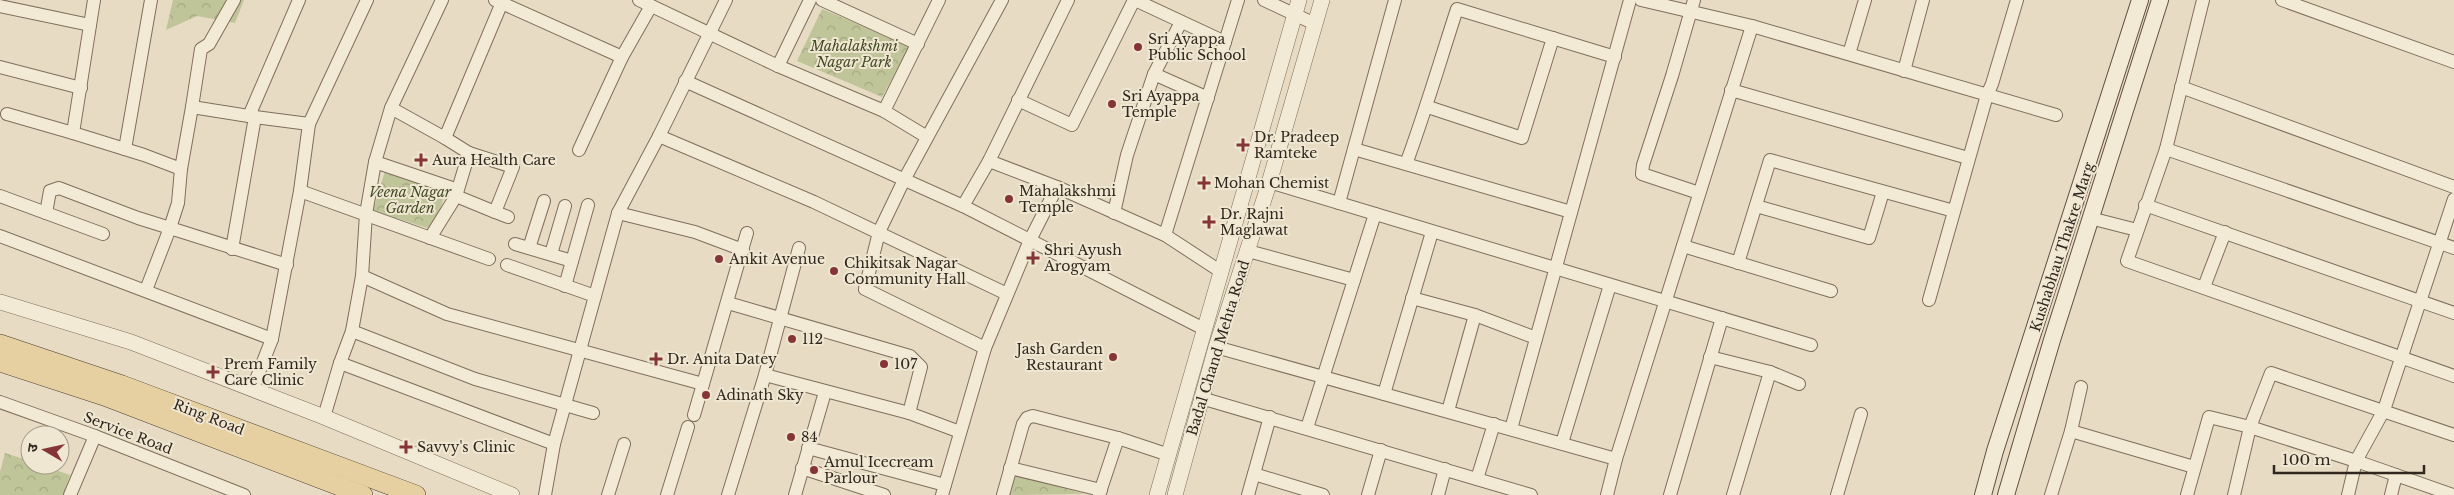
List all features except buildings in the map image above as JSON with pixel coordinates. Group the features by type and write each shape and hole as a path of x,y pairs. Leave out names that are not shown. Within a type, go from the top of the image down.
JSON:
{"main road":[{"name":"Kushabhau Thakre Marg","path":"1984,495 1995,451 2059,257 2140,0"},
{"name":"Kushabhau Thakre Marg","path":"2008,494 2090,218 2160,0"},
{"name":"Ring Road","path":"0,344 122,385 416,495"},
{"name":"Ring Road","path":"0,362 104,396 363,495"}],"street":[{"path":"73,133 94,0"},
{"path":"125,149 151,0"},
{"path":"146,290 178,202 181,170 201,49 209,44 234,0"},
{"path":"232,249 252,116 299,0"},
{"path":"252,390 272,339 300,191 309,124 367,0"},
{"path":"324,417 340,363 352,331 362,276 366,214 375,162 391,108 442,0"},
{"path":"639,0 778,66 884,111 927,137"},
{"path":"545,495 554,444 618,213 659,136 726,0"},
{"path":"778,66 810,0"},
{"path":"822,0 918,44"},
{"path":"884,111 939,0"},
{"path":"985,348 865,289 878,232 904,180 1002,0"},
{"path":"963,206 989,161 1068,0"},
{"path":"1018,100 1072,125 1134,0 1225,42"},
{"path":"1165,235 1238,0"},
{"path":"1264,0 1294,16 1315,24"},
{"path":"1157,495 1299,0"},
{"name":"Badal Chand Mehta Road","path":"1175,495 1216,347 1248,251 1322,0"},
{"path":"1339,203 1394,0"},
{"path":"1511,429 1630,0"},
{"path":"1641,0 1692,6 1752,26 2056,115"},
{"path":"1849,54 1865,0"},
{"path":"1904,71 1923,0"},
{"path":"1929,300 1986,95 1992,84 2017,0"},
{"path":"2203,0 2166,149 2127,261 2454,376"},
{"path":"2282,0 2454,62"},
{"path":"445,138 499,1 622,57"},
{"path":"0,6 90,25"},
{"path":"579,150 622,57 651,6"},
{"path":"1692,6 1672,76 1643,165 1642,174 1699,193"},
{"path":"1406,164 1428,107 1433,81 1457,9 1614,57"},
{"path":"1114,213 1127,155 1154,74 1181,22"},
{"path":"1607,495 1616,459 1752,26"},
{"path":"1428,107 1522,138 1553,38"},
{"path":"0,67 81,88"},
{"path":"1154,74 1208,98"},
{"path":"685,81 963,206 1204,328"},
{"path":"2181,88 2454,187"},
{"path":"1732,90 1968,158"},
{"path":"192,107 309,124"},
{"path":"391,108 469,153 513,167 495,212"},
{"path":"7,114 125,149 181,170"},
{"path":"659,136 878,232 1007,294"},
{"path":"1354,149 1571,212"},
{"path":"2166,149 2454,248"},
{"path":"430,238 456,196 469,153"},
{"path":"1738,263 1770,160 1954,211"},
{"path":"989,161 1057,187 1165,235 1220,271"},
{"path":"375,162 452,188 456,196 508,217"},
{"path":"1269,182 1555,270 1811,345"},
{"path":"808,448 943,490 985,348 1030,240 1057,187"},
{"path":"46,213 50,191 59,188 138,218 287,265"},
{"path":"300,191 489,259"},
{"path":"1756,206 1868,238 1883,192"},
{"path":"0,196 102,234"},
{"path":"2348,495 2356,461 2384,410 2454,199"},
{"path":"528,248 544,201"},
{"path":"565,286 588,205"},
{"path":"2145,205 2454,313"},
{"path":"551,254 565,206"},
{"path":"618,213 695,232 743,250"},
{"path":"1307,428 1374,214"},
{"path":"2090,218 2137,230"},
{"path":"1384,394 1432,232"},
{"path":"2204,287 2225,232"},
{"path":"694,415 748,233"},
{"path":"0,236 272,339"},
{"path":"515,244 572,261"},
{"path":"1682,246 1831,292"},
{"path":"728,495 765,375 779,316 800,248"},
{"path":"1248,251 1354,280"},
{"path":"507,265 595,296"},
{"path":"362,276 447,314 703,384"},
{"path":"1562,444 1610,285"},
{"path":"1412,298 1475,315 1536,338"},
{"path":"0,302 131,342 324,417 512,495"},
{"path":"728,303 779,316 910,356 921,367 909,413"},
{"path":"1448,412 1475,315"},
{"path":"1672,494 1722,318"},
{"path":"352,331 475,379 594,414"},
{"path":"1216,347 1616,459"},
{"path":"1710,357 1770,372 1799,384"},
{"path":"340,363 554,444"},
{"path":"1733,495 1770,372"},
{"path":"2238,494 2250,427 2271,373 2454,435"},
{"path":"765,375 909,413 960,432"},
{"path":"2051,495 2072,431 2081,387"},
{"path":"795,495 825,392"},
{"path":"1201,398 1531,495"},
{"name":"Service Road","path":"0,402 95,436 244,495"},
{"path":"1837,495 1861,414"},
{"path":"1003,495 1022,418 1033,416 1118,438 1168,455"},
{"path":"1248,495 1270,417"},
{"path":"2187,495 2207,418 2250,427 2356,461 2396,475 2431,491 2453,492"},
{"path":"1477,479 1494,424"},
{"path":"667,495 688,426"},
{"path":"2072,431 2194,467"},
{"path":"70,495 95,436"},
{"path":"1010,468 1100,492 1118,438"},
{"path":"608,495 624,444"},
{"path":"1368,495 1381,450"},
{"path":"802,468 884,495"},
{"path":"1438,495 1445,469"},
{"path":"1254,474 1299,492 1323,495"},
{"path":"2391,495 2396,475"}],"green space":[{"path":"173,0 244,0 235,23 197,16 166,30"},
{"name":"Mahalakshmi Nagar Park","path":"822,9 910,46 882,97 797,61"},
{"name":"Veena Nagar Garden","path":"385,171 446,190 434,230 373,211"},
{"path":"5,453 20,458 20,475 70,475 63,495 0,495 0,472"},
{"path":"1014,474 1084,494 1008,495"}],"place":[{"name":"Sri Ayappa Public School","path":"1138,47"},
{"name":"Sri Ayappa Temple","path":"1112,104"},
{"name":"Dr. Pradeep Ramteke","path":"1243,145"},
{"name":"Aura Health Care","path":"421,160"},
{"name":"Mohan Chemist","path":"1204,183"},
{"name":"Mahalakshmi Temple","path":"1009,199"},
{"name":"Dr. Rajni Maglawat","path":"1209,222"},
{"name":"Shri Ayush Arogyam","path":"1033,258"},
{"name":"Ankit Avenue","path":"719,259"},
{"name":"Chikitsak Nagar Community Hall","path":"834,271"},
{"name":"112","path":"792,339"},
{"name":"Jash Garden Restaurant","path":"1113,357"},
{"name":"Dr. Anita Datey","path":"656,359"},
{"name":"107","path":"884,364"},
{"name":"Prem Family Care Clinic","path":"213,372"},
{"name":"Adinath Sky","path":"706,395"},
{"name":"84","path":"791,437"},
{"name":"Savvy's Clinic","path":"406,447"},
{"name":"Amul Icecream Parlour","path":"814,470"}]}
